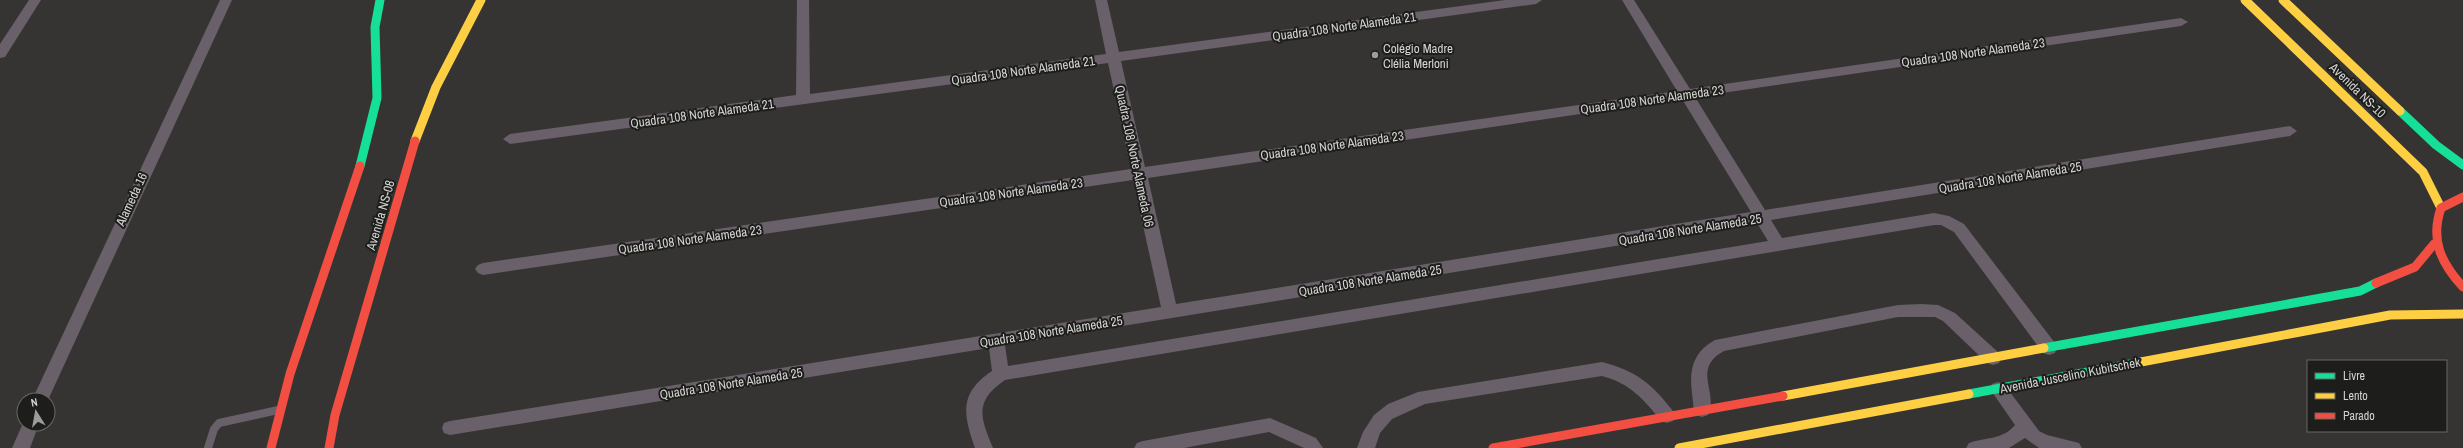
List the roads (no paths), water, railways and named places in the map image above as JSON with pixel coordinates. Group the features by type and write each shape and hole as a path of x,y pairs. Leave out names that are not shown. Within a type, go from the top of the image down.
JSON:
{"main road":[{"path":"271,448 293,365 329,264 376,110 377,81 375,24 380,0"},
{"name":"Avenida NS-08","path":"329,448 335,415 424,110 440,75 481,0"},
{"name":"Avenida NS-10","path":"2245,0 2423,172 2441,208"},
{"name":"Avenida NS-10","path":"2283,0 2436,145 2463,166"},
{"path":"2463,198 2441,208 2432,229 2434,244 2444,264 2463,287"},
{"path":"1493,448 2360,292 2392,275 2411,269 2418,264 2434,244"},
{"name":"Avenida Juscelino Kubitschek","path":"1679,448 1735,443 1998,388 2390,315 2463,314"}],"street":[{"path":"0,54 35,0"},
{"name":"Alameda 16","path":"44,392 110,245 226,0"},
{"path":"803,0 803,99"},
{"name":"Quadra 108 Norte Alameda 06","path":"1101,0 1170,312"},
{"name":"Quadra 108 Norte Alameda 21","path":"510,139 1536,0"},
{"path":"1628,0 1778,244"},
{"name":"Quadra 108 Norte Alameda 23","path":"483,269 2180,22"},
{"name":"Quadra 108 Norte Alameda 25","path":"450,428 2290,131"},
{"path":"984,448 974,417 973,404 977,392 988,382 1001,374 1934,219 1944,220 1959,228 1968,238 2049,348"},
{"path":"1702,410 1700,366 1702,358 1708,350 1721,345 1898,311 1938,311 1957,323 1993,358"},
{"path":"996,340 1001,374"},
{"path":"1366,448 1370,432 1378,420 1407,403 1424,397 1602,369 1623,375 1646,389 1667,416"},
{"path":"1998,388 2033,436 2043,442 2073,448"},
{"path":"1143,448 1270,425 1310,443 1314,448"},
{"path":"1975,448 2008,442 2019,436 2024,425"},
{"path":"22,448 28,432"}],"lane":[{"path":"208,448 214,429 219,423 281,410"}],"place":[{"name":"Colégio Madre Clélia Merloni","path":"1375,55"}]}
